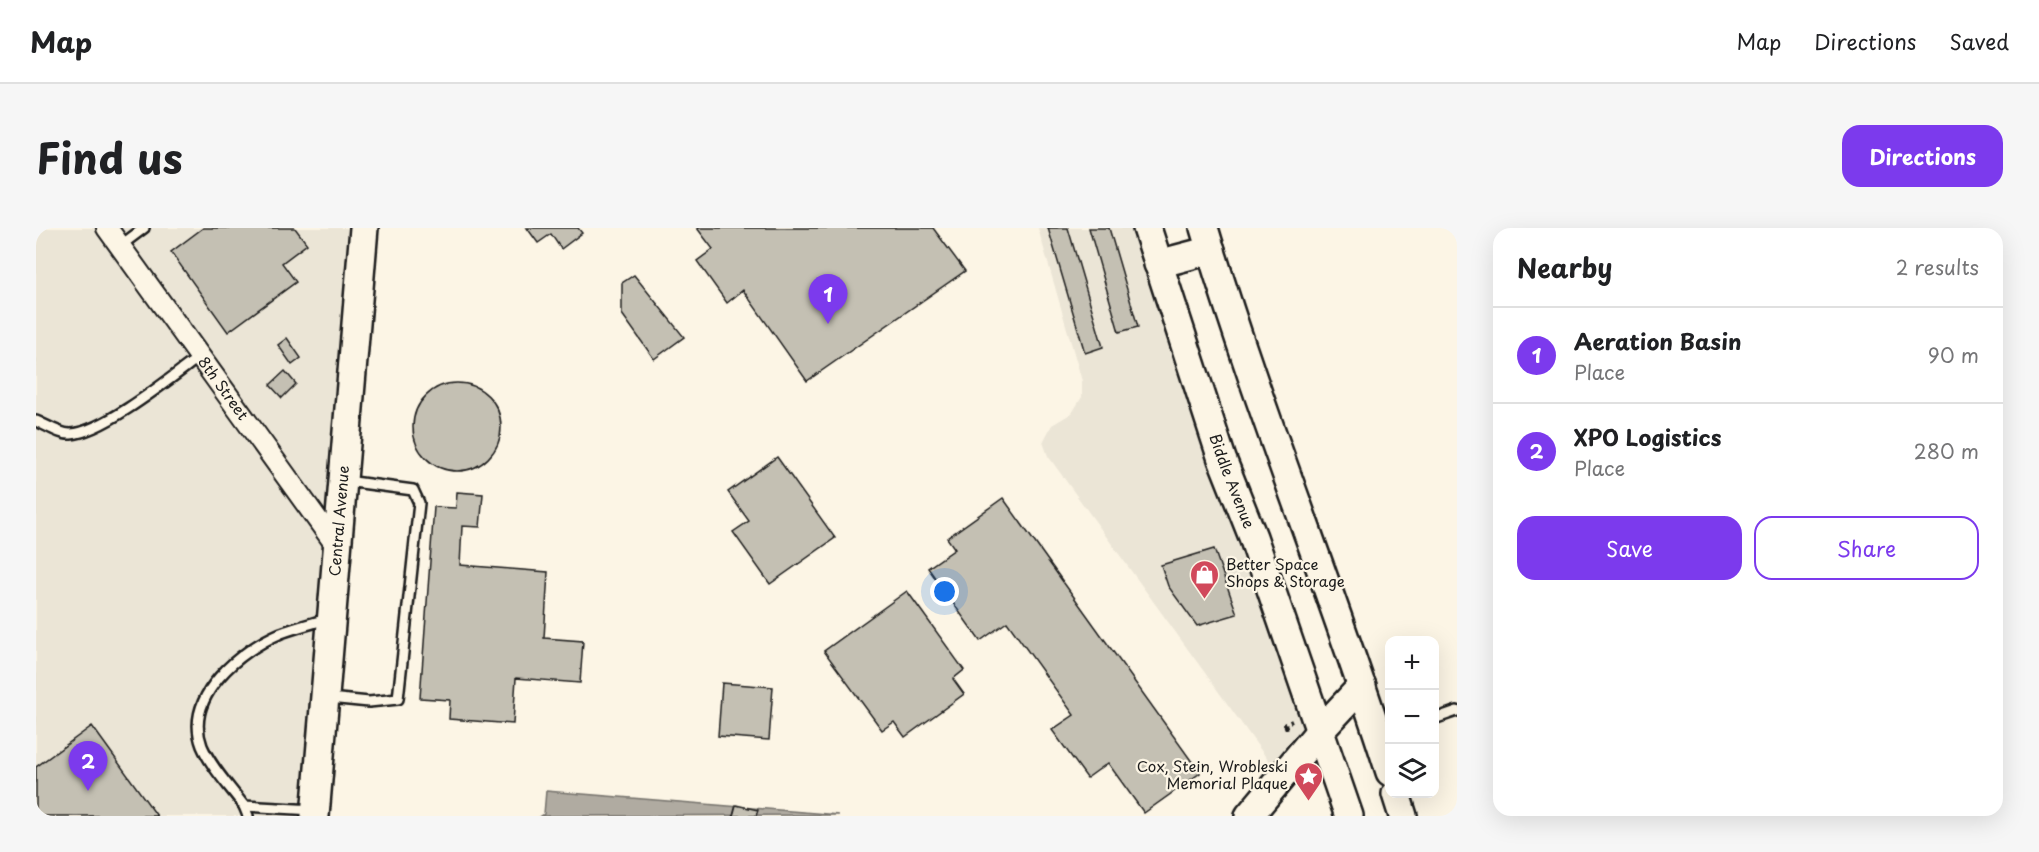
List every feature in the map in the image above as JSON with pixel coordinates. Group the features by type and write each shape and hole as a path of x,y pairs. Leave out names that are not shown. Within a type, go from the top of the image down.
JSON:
{"main road":[{"name":"Central Avenue","path":"315,813 364,228"},
{"name":"Biddle Avenue","path":"1147,228 1222,459 1253,537 1349,816"},
{"path":"1158,264 1207,239 1238,341 1362,686 1384,737"},
{"path":"1248,816 1319,732 1362,686"},
{"path":"1397,798 1403,816"}],"street":[{"name":"8th Street","path":"106,228 338,548"}],"lane":[{"path":"120,246 144,228"},
{"path":"36,421 68,434 83,432 137,402 199,357"},
{"path":"325,698 369,702 398,699 419,503 413,490 344,481"},
{"path":"248,816 244,806 202,746 198,722 204,698 246,652 282,633 332,617"},
{"path":"1439,717 1457,711"},
{"path":"244,806 315,813"}],"path":[{"path":"1287,729 1285,724 1292,721"}],"shaded area":[{"path":"36,228 364,228 315,816 36,816"},
{"path":"1038,228 1147,228 1319,732 1281,778 1048,456 1043,442 1052,425 1072,413 1082,397 1082,381"},
{"path":"546,791 839,815 541,816 544,814"}],"building":[{"path":"203,228 295,228 307,244 282,263 296,282 228,332 171,252"},
{"path":"527,228 578,228 582,233 561,249 551,234 538,243"},
{"path":"697,228 933,228 965,271 807,381 743,290 727,303 697,261 713,249"},
{"path":"1048,228 1068,228 1103,347 1085,353"},
{"path":"1089,228 1109,228 1138,327 1119,332"},
{"path":"634,275 684,337 654,359 622,314 622,283"},
{"path":"287,338 301,358 292,365 278,345"},
{"path":"285,371 296,384 282,398 270,385"},
{"path":"448,383 466,383 482,390 494,402 501,418 501,436 494,452 482,464 466,471 448,471 432,464 420,452 413,436 413,418 420,402 432,390"},
{"path":"777,457 835,538 770,584 733,532 749,521 728,492"},
{"path":"457,492 483,494 480,527 462,526 460,565 548,572 544,638 583,641 580,683 516,678 513,724 449,719 450,700 420,698 434,507 456,508"},
{"path":"1003,498 1200,773 1144,813 1108,763 1087,778 1052,730 1074,715 1007,622 980,641 928,568 955,549 947,538"},
{"name":"Better Space Shops & Storage","path":"1214,549 1237,614 1197,626 1168,586 1161,565"},
{"path":"907,591 964,670 953,679 964,694 905,737 894,722 882,730 824,651"},
{"path":"722,683 773,687 769,740 718,736"},
{"path":"92,726 157,816 36,816 36,767"},
{"path":"736,805 758,810 756,816 733,816"}],"place":[{"name":"Aeration Basin","path":"828,324"},
{"name":"Better Space Shops & Storage","path":"1205,600"},
{"name":"XPO Logistics","path":"88,791"},
{"name":"Cox, Stein, Wrobleski Memorial Plaque","path":"1309,802"}]}
